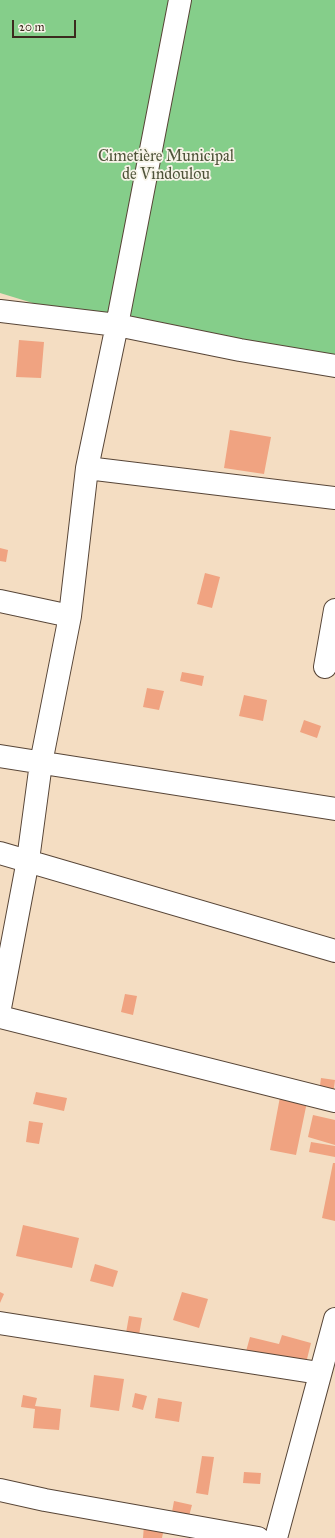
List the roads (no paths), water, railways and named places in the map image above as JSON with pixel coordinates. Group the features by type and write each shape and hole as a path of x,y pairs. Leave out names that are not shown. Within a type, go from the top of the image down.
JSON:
{"street":[{"path":"0,1008 28,860 42,763 70,616 87,468 117,325 180,0"},
{"path":"0,311 117,325 240,350 335,366"},
{"path":"87,468 335,498"},
{"path":"0,601 70,616"},
{"path":"325,667 335,610"},
{"path":"0,756 335,808"},
{"path":"0,854 28,860 335,951"},
{"path":"0,1017 335,1101"},
{"path":"276,1538 319,1373 335,1319"},
{"path":"0,1323 319,1373"},
{"path":"0,1490 45,1500 258,1538"}],"park label":[{"name":"Cimetière Municipal de Vindoulou","path":"166,166"}]}
